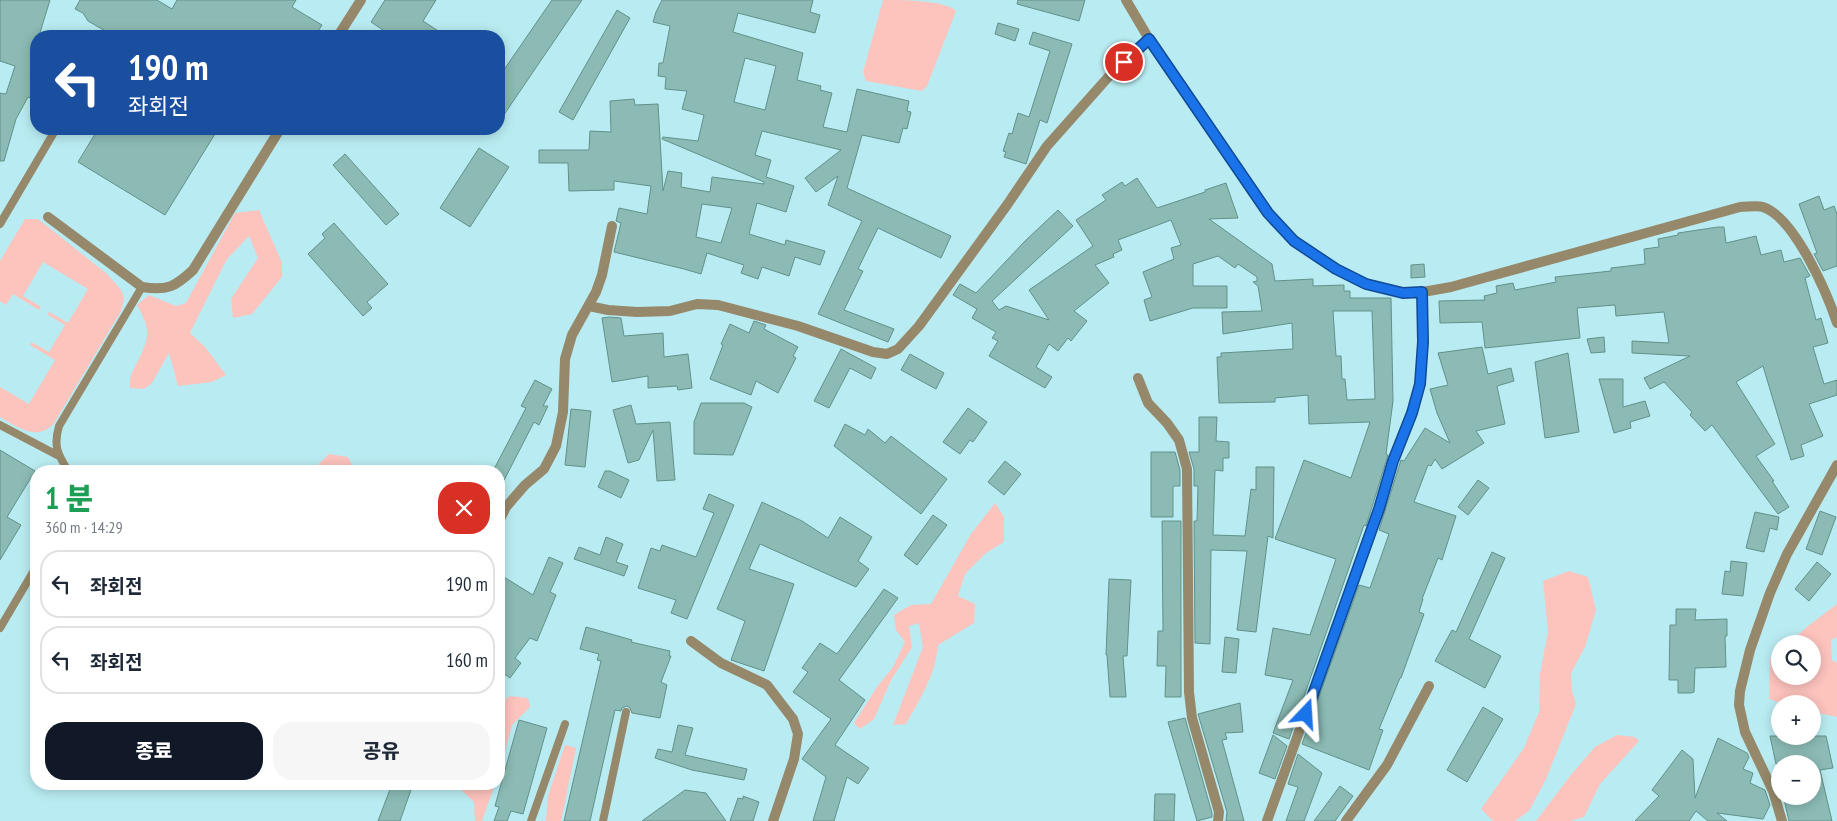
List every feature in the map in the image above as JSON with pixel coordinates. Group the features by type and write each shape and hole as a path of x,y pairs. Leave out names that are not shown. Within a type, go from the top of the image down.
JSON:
{"street":[{"path":"342,30 360,0"},
{"path":"1126,0 1149,39 1268,213 1294,241 1336,269 1366,284 1403,293 1452,287 1740,207 1762,206 1780,217 1798,239 1834,303 1837,323"},
{"path":"589,306 608,310 638,312 670,311 697,304 718,305 798,326 873,352 887,354 898,349 919,326 1007,205 1047,146 1112,74 1149,39"},
{"path":"48,217 142,287 161,290 179,284 193,270 276,135"},
{"path":"505,509 525,485 544,469 556,446 563,412 566,359 572,336 596,292 602,275 612,226"},
{"path":"1267,821 1376,518 1393,461 1412,413 1420,384 1423,342 1422,292"},
{"path":"1138,378 1148,403 1167,423 1179,440 1187,469 1189,692 1192,718 1219,812 1218,821"},
{"path":"1782,821 1773,791 1745,732 1739,706 1740,691 1750,650 1770,593 1787,554 1837,465"},
{"path":"691,641 721,663 767,686 793,719 798,734 794,759 773,821"},
{"path":"1346,821 1387,765 1429,686"}],"lane":[{"path":"0,224 52,135"},
{"path":"64,465 59,456 55,440 59,426 142,287"},
{"path":"0,425 59,456"},
{"path":"0,628 30,577"},
{"path":"603,821 626,712"},
{"path":"531,821 565,724"}],"shaded area":[{"path":"883,0 933,3 950,7 956,11 927,86 922,91 866,81 863,72"},
{"path":"259,210 282,263 282,277 252,314 233,318 231,299 258,258 249,236 227,259 190,333 205,347 226,375 212,382 178,386 169,353 152,383 144,389 130,388 131,376 144,348 147,335 145,322 137,305 149,295 176,306 186,303 235,213"},
{"path":"25,219 38,219 107,274 121,290 124,298 121,311 54,423 48,429 34,432 20,428 0,417 0,387 29,404 55,360 30,345 31,342 49,352 65,325 48,315 49,312 68,323 88,289 43,262 23,296 41,307 39,310 13,294 6,305 0,301 0,261"},
{"path":"329,454 348,457 352,465 318,465"},
{"path":"995,503 1004,517 1004,542 986,553 965,574 958,596 975,604 974,623 938,645 931,676 917,705 906,724 893,725 923,647 919,623 909,626 912,647 891,680 874,719 860,729 854,723 877,687 893,667 905,642 896,630 894,615 911,605 931,604 971,534"},
{"path":"1569,571 1588,577 1596,610 1585,647 1571,673 1572,691 1576,704 1546,779 1529,811 1515,821 1493,821 1481,809 1524,748 1539,712 1540,674 1548,631 1543,581"},
{"path":"1837,604 1837,637 1831,640 1832,660 1837,663 1837,717 1821,714 1821,695 1771,695 1771,700 1769,699 1771,658 1771,685 1821,685 1821,635 1798,635"},
{"path":"510,696 528,698 530,707 512,725 505,750 505,700"},
{"path":"1617,735 1635,737 1639,741 1600,784 1584,817 1570,821 1536,821 1595,747"},
{"path":"565,745 576,748 561,821 546,821 548,796"},
{"path":"461,790 493,790 482,821 475,821 474,802"}],"building":[{"path":"0,0 50,0 41,30 30,30 30,98 28,97 16,119 4,161 0,161 0,93 6,94 15,66 0,61"},
{"path":"80,0 157,0 172,9 177,0 296,0 292,7 322,25 319,30 104,30 88,21 83,13 75,9"},
{"path":"385,0 436,0 423,21 437,30 383,30 371,22"},
{"path":"552,0 582,0 505,113 505,68"},
{"path":"662,0 813,0 810,12 820,15 815,33 738,13 733,32 803,53 797,80 821,86 820,90 832,93 823,127 847,132 857,89 909,101 907,111 911,112 907,129 903,128 899,143 862,135 847,188 951,236 941,258 878,228 858,269 863,271 844,310 894,329 888,342 818,314 862,221 828,205 838,176 816,192 805,178 841,150 762,131 755,155 771,160 766,177 794,186 786,212 757,203 749,234 785,245 786,240 825,251 820,265 795,257 789,276 762,267 758,279 741,273 744,265 707,253 701,274 614,252 621,223 616,221 619,208 647,214 651,186 614,181 614,190 569,191 568,163 539,163 539,150 589,150 590,131 611,132 610,101 634,99 635,105 658,104 663,191 668,171 682,173 681,187 710,192 712,177 764,184 764,182 662,139 663,137 698,141 704,115 682,109 687,91 665,89 666,77 658,76 659,63 663,63 670,26 653,22","holes":["745,58 776,66 765,110 734,102","702,204 732,208 721,243 696,237"]},
{"path":"1018,0 1085,0 1079,21 1017,4"},
{"path":"617,10 630,18 573,120 559,112"},
{"path":"998,23 1019,29 1015,41 995,34"},
{"path":"1033,32 1072,44 1047,123 1040,120 1026,164 1004,157 1006,152 1003,151 1009,133 1012,134 1018,113 1029,117 1050,51 1029,44"},
{"path":"94,135 214,135 165,215 78,162"},
{"path":"479,148 509,167 470,227 440,208"},
{"path":"345,154 399,214 386,225 333,165"},
{"path":"1137,178 1157,208 1226,183 1238,218 1209,219 1272,264 1275,281 1313,279 1313,286 1344,285 1344,291 1350,291 1350,298 1391,298 1393,401 1386,454 1388,455 1366,526 1364,525 1289,739 1273,733 1293,680 1265,675 1273,628 1310,635 1336,559 1275,539 1304,460 1351,478 1370,422 1309,424 1308,395 1275,398 1275,402 1219,403 1217,357 1221,357 1221,353 1293,349 1292,323 1223,334 1222,312 1262,311 1258,286 1253,282 1257,281 1257,277 1238,264 1235,268 1218,256 1193,264 1193,286 1227,286 1227,308 1193,308 1150,321 1144,300 1152,297 1143,272 1174,259 1171,248 1181,245 1171,220 1118,240 1122,250 1113,254 1114,257 1095,265 1109,283 1074,311 1087,321 1071,341 1068,338 1058,351 1049,344 1036,367 1052,377 1045,388 989,356 998,341 992,338 996,332 972,318 977,309 953,295 960,284 976,293 1025,241 1058,210 1073,226 992,301 999,310 1006,306 1049,320 1029,290 1093,246 1076,220 1106,200 1102,195 1122,182 1125,186","holes":["1333,311 1372,311 1375,399 1347,400 1345,379 1342,379 1341,356 1336,356"]},
{"path":"1819,196 1824,210 1834,206 1837,214 1837,266 1823,271 1814,254 1817,253 1799,204"},
{"path":"334,223 388,284 367,302 372,308 363,316 308,254 325,238 322,234"},
{"path":"1724,227 1726,243 1756,236 1761,255 1781,250 1784,262 1800,258 1810,276 1805,278 1816,320 1821,318 1828,343 1813,347 1824,384 1837,380 1837,395 1809,404 1823,436 1801,445 1804,456 1791,460 1763,366 1736,382 1775,444 1756,456 1774,481 1772,481 1789,507 1778,514 1712,425 1705,431 1690,415 1692,412 1664,382 1650,389 1644,378 1690,356 1632,353 1632,341 1669,343 1664,312 1616,316 1615,305 1577,308 1580,338 1485,348 1482,322 1440,323 1439,301 1485,300 1484,296 1497,293 1496,286 1513,283 1515,290 1556,282 1555,277 1611,271 1611,268 1645,264 1644,249 1659,247 1658,239 1678,235 1678,233"},
{"path":"1424,264 1425,277 1411,278 1411,265"},
{"path":"602,318 621,318 624,336 663,333 664,357 688,354 692,388 678,390 677,386 648,388 648,376 612,382"},
{"path":"754,321 766,325 764,329 798,347 793,356 796,358 778,393 756,381 751,395 710,379 723,345 721,344 730,324 749,333"},
{"path":"1604,337 1605,352 1591,353 1587,339"},
{"path":"1482,347 1488,374 1511,368 1514,381 1497,386 1505,424 1476,431 1484,443 1442,469 1435,459 1431,466 1428,465 1414,502 1456,516 1442,560 1438,558 1422,599 1419,612 1424,614 1401,678 1379,729 1383,730 1369,770 1302,744 1359,585 1370,588 1389,534 1379,530 1401,460 1404,461 1425,428 1450,443 1437,413 1430,389 1448,385 1438,353"},
{"path":"841,349 876,368 871,379 850,368 829,408 814,401"},
{"path":"1568,353 1579,432 1545,438 1535,362"},
{"path":"910,354 944,373 936,389 901,370"},
{"path":"1599,379 1623,379 1623,407 1645,401 1650,416 1630,422 1631,428 1614,433"},
{"path":"535,380 552,389 543,406 548,406 539,425 534,422 505,478 505,465 496,465 526,408 521,406"},
{"path":"701,403 744,403 752,407 733,455 694,454 694,422"},
{"path":"631,405 636,424 670,422 675,480 657,481 653,430 639,460 628,463 613,410"},
{"path":"968,408 987,422 973,442 970,440 960,454 943,442"},
{"path":"571,409 591,411 585,467 565,465"},
{"path":"1199,417 1217,417 1216,441 1229,442 1229,458 1223,458 1223,471 1215,470 1213,535 1245,536 1251,489 1256,490 1256,467 1274,467 1273,538 1268,536 1256,632 1237,630 1247,551 1211,550 1210,644 1195,643 1194,521 1197,521 1198,486 1194,486 1194,469 1189,452 1199,452"},
{"path":"845,424 865,435 868,429 885,443 891,436 947,479 921,514 834,446"},
{"path":"0,450 30,468 30,479 7,517 21,525 0,560"},
{"path":"1151,452 1175,452 1180,470 1180,486 1173,486 1173,517 1151,517"},
{"path":"1005,461 1021,474 1004,495 988,482"},
{"path":"605,471 610,471 629,480 621,498 598,487"},
{"path":"1478,480 1489,488 1468,515 1458,507"},
{"path":"709,494 734,505 687,619 671,613 676,600 638,588 651,548 660,551 662,545 696,557 714,513 703,509"},
{"path":"762,502 802,521 828,538 840,517 872,537 858,561 869,569 856,587 760,544 749,569 794,584 764,671 731,660 745,621 717,609"},
{"path":"1820,511 1836,517 1822,555 1806,549"},
{"path":"1755,512 1779,517 1777,530 1770,528 1764,552 1746,548"},
{"path":"933,515 947,525 917,565 904,555"},
{"path":"1162,521 1181,521 1181,697 1165,697 1166,666 1157,666 1158,631 1163,631"},
{"path":"606,537 623,544 616,562 628,566 624,576 574,559 579,547 600,555"},
{"path":"1492,552 1505,558 1469,639 1501,656 1485,688 1435,661 1452,630 1456,632"},
{"path":"549,557 563,563 550,592 556,595 537,641 530,638 515,658 521,663 510,678 505,674 505,578 533,595"},
{"path":"1731,561 1747,563 1743,596 1722,594 1725,571 1730,572"},
{"path":"1817,562 1831,574 1809,601 1795,589"},
{"path":"1109,579 1131,580 1127,656 1123,656 1126,697 1110,697 1106,655"},
{"path":"884,589 898,598 839,680 865,700 835,745 869,768 858,784 847,777 834,821 813,821 826,777 802,759 831,719 793,692 808,672 802,668 820,643 837,654"},
{"path":"1676,609 1696,609 1695,620 1727,619 1727,636 1725,636 1726,667 1695,668 1694,692 1691,693 1678,693 1678,680 1669,680 1670,625 1676,625"},
{"path":"586,627 632,640 631,642 670,651 669,656 671,656 661,682 667,685 660,718 632,713 627,706 622,708 621,711 615,710 590,821 564,821 601,661 597,660 599,654 580,649"},
{"path":"1225,637 1239,639 1236,673 1222,672"},
{"path":"1240,703 1243,732 1225,733 1227,739 1222,740 1244,821 1226,821 1227,812 1198,714"},
{"path":"1483,707 1503,719 1467,782 1447,770"},
{"path":"1185,718 1212,813 1212,817 1197,821 1168,722"},
{"path":"519,720 547,728 523,814 511,811 507,821 494,821 499,807 495,806 499,790 505,790 505,770"},
{"path":"678,725 693,728 685,755 747,769 744,780 692,770 655,758 658,749 672,752"},
{"path":"1273,735 1287,746 1275,779 1259,773"},
{"path":"1821,736 1826,736 1833,768 1821,770 1821,755 1774,755 1772,745 1821,745"},
{"path":"1718,738 1747,753 1749,757 1743,769 1753,773 1750,783 1765,790 1770,805 1763,819 1717,813 1727,821 1708,821 1696,811 1689,821 1635,821 1659,796 1652,790 1682,750 1693,759 1695,798"},
{"path":"1298,754 1322,773 1304,821 1286,821 1298,787 1288,784"},
{"path":"1821,774 1832,821 1789,821 1785,805 1821,805"},
{"path":"1340,786 1353,796 1335,821 1314,821"},
{"path":"390,790 411,790 400,821 378,821"},
{"path":"685,790 706,793 726,821 642,821"},
{"path":"1155,794 1175,794 1174,821 1154,821"},
{"path":"743,796 759,802 753,821 730,821 738,798 743,799"}],"route":[{"path":"1124,62 1149,39 1268,213 1294,241 1336,269 1366,284 1403,293 1422,292 1423,342 1420,384 1412,413 1393,461 1379,509 1306,714"}]}
